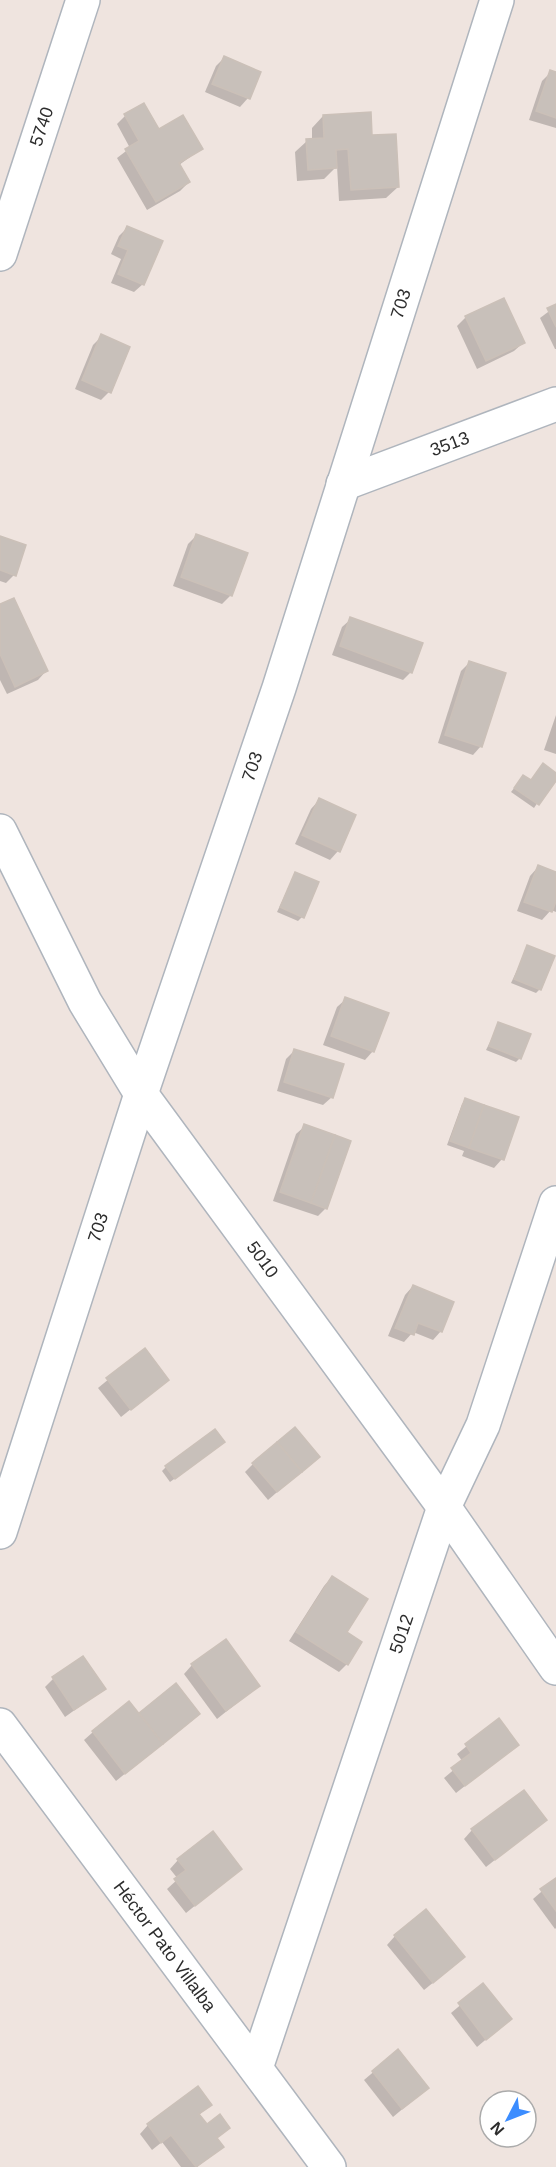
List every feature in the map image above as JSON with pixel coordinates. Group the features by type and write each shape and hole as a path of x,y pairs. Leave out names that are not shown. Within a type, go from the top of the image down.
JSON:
{"street":[{"name":"5740","path":"0,254 83,0"},
{"name":"703","path":"0,1532 141,1094 275,700 497,0"},
{"name":"3513","path":"343,484 556,404"},
{"name":"5010","path":"0,831 85,1002 141,1094 444,1507 556,1668"},
{"name":"5012","path":"256,2068 444,1507 483,1425 556,1203"},
{"name":"Héctor Pato Villalba","path":"0,1725 330,2167"}],"building":[{"path":"224,56 261,72 250,99 212,84"},
{"path":"550,70 556,72 556,118 536,111"},
{"path":"144,103 159,129 183,115 203,149 179,163 190,182 156,202 125,149 139,141 124,114"},
{"path":"371,112 372,135 396,134 399,187 351,190 348,149 336,150 337,168 308,170 306,139 324,138 323,115"},
{"path":"127,226 163,241 144,285 118,274 128,250 118,246"},
{"path":"504,298 525,343 486,361 465,316"},
{"path":"556,304 556,327 547,308"},
{"path":"101,334 130,347 111,393 82,380"},
{"path":"196,534 248,553 232,596 181,577"},
{"path":"0,536 26,545 16,576 0,570"},
{"path":"14,598 48,671 15,687 0,654 0,604"},
{"path":"350,617 423,643 412,673 340,646"},
{"path":"469,661 506,673 482,747 445,735"},
{"path":"543,763 556,773 556,781 539,805 514,788 523,775 531,780"},
{"path":"319,798 356,815 340,852 302,835"},
{"path":"538,865 556,872 556,901 552,912 524,902"},
{"path":"295,872 319,882 304,918 280,907"},
{"path":"527,945 555,956 541,990 514,979"},
{"path":"345,997 389,1013 374,1052 331,1036"},
{"path":"498,1022 531,1034 521,1059 489,1046"},
{"path":"294,1049 344,1064 333,1098 284,1082"},
{"path":"465,1098 484,1105 469,1148 450,1141"},
{"path":"484,1105 519,1117 504,1160 469,1148"},
{"path":"304,1124 335,1135 311,1203 280,1192"},
{"path":"335,1135 351,1141 327,1209 311,1203"},
{"path":"413,1285 454,1302 442,1332 418,1323 414,1335 395,1328"},
{"path":"145,1348 169,1380 131,1410 106,1378"},
{"path":"295,1427 320,1457 302,1472 277,1442"},
{"path":"215,1429 225,1442 175,1479 165,1466"},
{"path":"277,1442 302,1472 277,1492 252,1463"},
{"path":"332,1576 368,1599 347,1632 362,1642 348,1665 296,1632"},
{"path":"226,1639 260,1686 226,1711 191,1664"},
{"path":"83,1656 106,1689 74,1710 52,1677"},
{"path":"176,1683 200,1714 163,1744 139,1713"},
{"path":"129,1701 163,1744 125,1774 92,1731"},
{"path":"499,1718 519,1745 465,1786 451,1768 471,1753 465,1744"},
{"path":"524,1790 547,1820 495,1860 471,1829"},
{"path":"213,1831 242,1869 195,1906 174,1879 186,1870 177,1859"},
{"path":"556,1878 556,1911 540,1889"},
{"path":"426,1909 465,1957 433,1983 394,1935"},
{"path":"483,1983 512,2019 486,2040 458,2003"},
{"path":"398,2049 429,2088 402,2109 372,2071"},
{"path":"198,2086 212,2105 199,2114 207,2124 220,2114 230,2128 217,2138 224,2147 196,2167 171,2135 161,2143 147,2124"}]}
